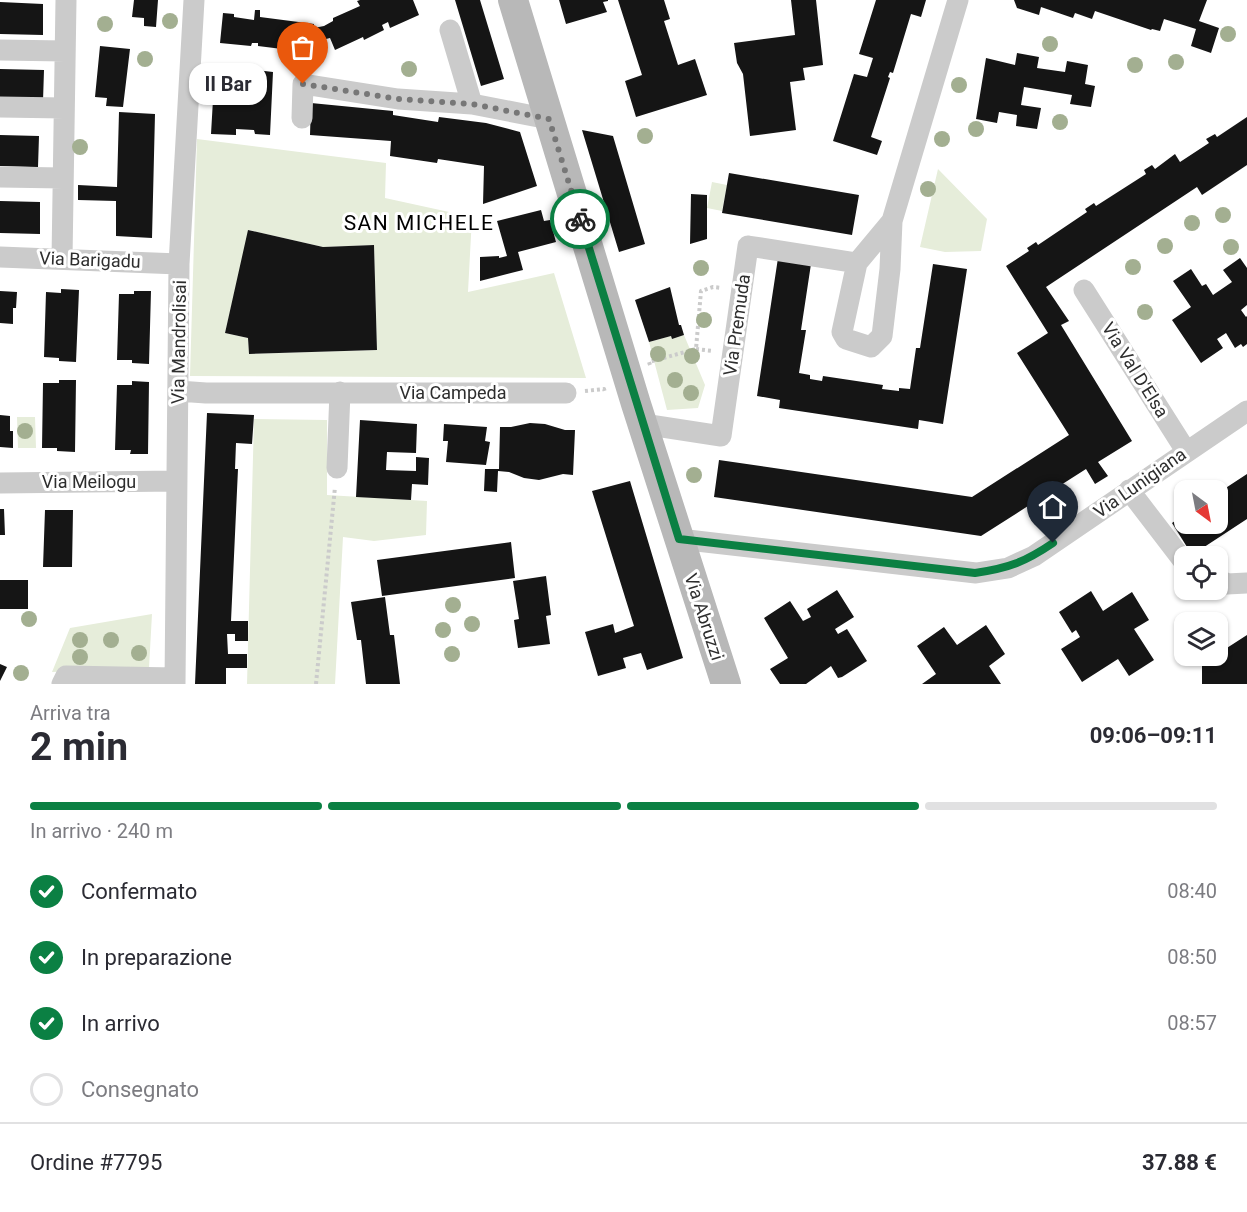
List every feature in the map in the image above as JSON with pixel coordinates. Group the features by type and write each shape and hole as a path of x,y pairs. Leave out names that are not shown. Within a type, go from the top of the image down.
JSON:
{"street":[{"path":"62,259 66,0"},
{"name":"Via Mandrolisai","path":"175,681 179,264 194,0"},
{"name":"Via Abruzzi","path":"513,0 643,424 726,684"},
{"path":"892,221 857,263 842,332 846,339 872,347 882,336 890,269 892,221 958,0"},
{"path":"450,30 472,104"},
{"path":"0,50 65,51"},
{"path":"302,118 303,84 398,99 472,104 549,119"},
{"path":"0,107 64,108"},
{"path":"0,177 63,178"},
{"name":"Via Premuda","path":"643,424 721,436 748,246 857,263"},
{"name":"Via Barigadu","path":"0,257 179,264"},
{"name":"Via Val D'Elsa","path":"1084,290 1186,451"},
{"name":"Via Campeda","path":"178,391 566,393"},
{"path":"337,468 340,392"},
{"name":"Via Lunigiana","path":"679,539 975,573 1008,568 1034,556 1247,411"},
{"name":"Via Meilogu","path":"0,483 177,482"},
{"path":"1129,490 1174,549"},
{"path":"1228,584 1247,583"},
{"path":"62,684 66,676 175,681"}],"path":[{"path":"652,371 649,362 696,349 701,291 713,287 741,291"},
{"path":"603,389 607,397"},
{"path":"316,684 337,468"}],"green space":[{"path":"197,139 386,163 385,198 472,217 468,292 554,273 586,378 190,376","holes":["249,230 323,247 374,245 377,350 249,354 248,338 225,333"]},
{"path":"938,169 987,219 981,251 945,252 920,247"},
{"path":"712,182 727,185 722,211 707,208"},
{"path":"684,335 705,385 698,408 667,410 649,342"},
{"path":"17,417 35,417 36,448 18,448"},
{"path":"254,419 327,420 327,495 427,501 426,535 374,541 343,537 335,684 247,684"},
{"path":"152,614 149,668 52,672 70,628"}],"building":[{"path":"134,0 158,0 156,27 144,26 144,18 132,17"},
{"path":"413,0 419,15 390,28 388,22 382,25 384,30 335,50 330,38 326,39 327,45 321,46 323,51 315,52 314,48 311,48 311,51 290,48 290,50 258,46 258,43 252,43 251,46 220,43 223,13 254,20 255,10 260,10 260,17 314,24 314,28 324,26 333,21 333,18 360,6 357,1"},
{"path":"455,0 480,0 504,79 481,86"},
{"path":"559,0 608,0 603,2 607,12 566,24"},
{"path":"618,0 664,0 670,19 664,21 678,65 695,59 707,95 636,117 625,81 642,75"},
{"path":"791,0 816,0 823,65 803,68 805,80 790,82 796,130 750,136 743,74 737,63 734,43 795,35"},
{"path":"876,0 926,0 921,17 911,14 893,73 890,72 888,77 890,78 871,137 882,141 877,155 833,141 854,74 867,77 873,58 859,54"},
{"path":"1014,0 1207,0 1199,21 1219,28 1211,53 1191,46 1196,29 1164,19 1160,31 1151,30 1095,11 1092,19 1075,13 1073,18 1041,7 1039,15 1017,8"},
{"path":"0,2 43,4 43,35 0,34"},
{"path":"100,46 130,49 123,107 106,106 107,98 95,97"},
{"path":"1017,53 1039,57 1037,68 1065,72 1067,61 1088,65 1085,84 1095,86 1091,107 1070,104 1072,95 1024,87 1021,105 1041,108 1037,129 1016,126 1017,115 999,112 997,123 976,119 986,58 1015,65"},
{"path":"215,65 273,72 270,135 255,134 254,130 236,129 236,135 211,134"},
{"path":"0,69 44,70 43,101 0,100"},
{"path":"311,103 393,111 393,115 438,122 439,117 486,123 520,132 537,186 483,204 484,166 438,159 437,163 390,156 391,141 310,135"},
{"path":"119,112 155,114 152,238 116,236 116,201 78,200 78,185 117,187"},
{"path":"1247,117 1247,165 1202,195 1197,187 1046,287 1069,321 1061,325 1132,441 1098,462 1108,476 1095,484 1086,469 981,536 714,497 719,460 972,497 1069,435 1017,353 1048,333 1006,266 1029,251 1027,248 1036,242 1038,245 1087,212 1085,209 1094,203 1096,206 1146,174 1144,170 1152,165 1155,169 1175,154 1180,162 1209,143 1206,139 1215,134 1217,137"},
{"path":"582,130 613,136 645,244 619,252"},
{"path":"0,135 39,136 38,167 0,166"},
{"path":"729,173 859,195 852,235 722,213"},
{"path":"691,194 707,195 707,239 690,244"},
{"path":"0,201 40,202 40,234 0,233"},
{"path":"541,210 544,221 550,220 556,242 518,252 523,270 480,281 480,257 507,256 497,221"},
{"path":"248,230 323,247 374,245 377,350 249,354 248,338 225,333"},
{"path":"778,258 811,264 801,330 806,330 799,373 810,375 810,379 822,381 823,376 883,385 882,389 899,391 899,388 910,389 916,348 920,348 933,264 967,269 943,424 919,420 918,429 779,408 780,400 757,396"},
{"path":"1240,258 1247,268 1247,305 1241,310 1247,316 1247,344 1243,347 1241,344 1235,348 1226,333 1217,339 1223,348 1201,363 1172,320 1191,307 1173,281 1191,269 1202,286 1206,284 1213,295 1232,282 1223,270"},
{"path":"670,287 679,325 684,335 649,342 635,300"},
{"path":"61,289 79,290 76,362 44,357 46,292 61,293"},
{"path":"0,291 17,292 16,308 13,308 13,324 0,323"},
{"path":"134,291 151,291 149,364 132,363 132,360 117,360 119,294 134,294"},
{"path":"59,380 76,380 75,452 57,451 57,448 42,448 43,383 59,383"},
{"path":"132,381 149,382 148,454 130,454 131,450 115,450 117,385 132,385"},
{"path":"207,413 254,415 252,444 236,443 235,469 238,469 231,621 248,621 248,641 235,641 235,634 227,634 228,654 247,654 247,668 226,668 226,684 195,684"},
{"path":"0,415 10,416 13,448 0,447"},
{"path":"360,420 417,424 416,453 387,452 386,470 416,471 416,457 429,458 428,485 412,484 411,500 356,497"},
{"path":"530,423 575,430 573,475 563,474 539,480 498,471 497,492 484,491 485,469 499,469 500,427"},
{"path":"444,424 487,427 485,441 490,442 486,465 446,462 448,441 443,441"},
{"path":"1247,474 1247,519 1228,531 1228,486"},
{"path":"630,481 683,658 647,670 641,653 623,658 626,668 598,676 585,632 613,624 615,633 634,626 592,491"},
{"path":"0,509 4,509 5,535 0,535"},
{"path":"45,510 73,510 72,567 43,567"},
{"path":"1179,534 1224,534 1206,546 1186,546"},
{"path":"511,542 515,578 382,596 377,560"},
{"path":"546,576 551,615 546,616 550,644 518,648 514,620 519,619 513,581"},
{"path":"0,580 28,580 28,609 0,609"},
{"path":"837,590 854,617 835,629 838,634 847,629 867,661 842,677 838,678 831,666 806,684 780,684 770,669 788,658 764,618 790,601 803,621 811,617 807,609"},
{"path":"1091,591 1103,611 1132,592 1149,620 1134,629 1154,660 1129,676 1118,659 1082,682 1061,649 1080,637 1076,630 1072,633 1059,612"},
{"path":"385,597 390,635 394,635 400,684 366,684 361,640 357,640 351,602"},
{"path":"986,625 1005,654 989,666 1001,684 922,684 936,674 917,646 944,627 957,645"},
{"path":"1247,635 1247,684 1202,684 1202,666 1228,666 1228,647"},
{"path":"0,664 7,667 0,681"}],"way so far":[{"path":"303,84 398,99 472,104 549,119 580,219"}],"place":[{"name":"Il Bar","path":"303,84"}],"district":[{"name":"SAN MICHELE","path":"419,223"}],"route":[{"path":"580,219 679,539 975,573 1008,568 1034,556 1053,543"}]}
